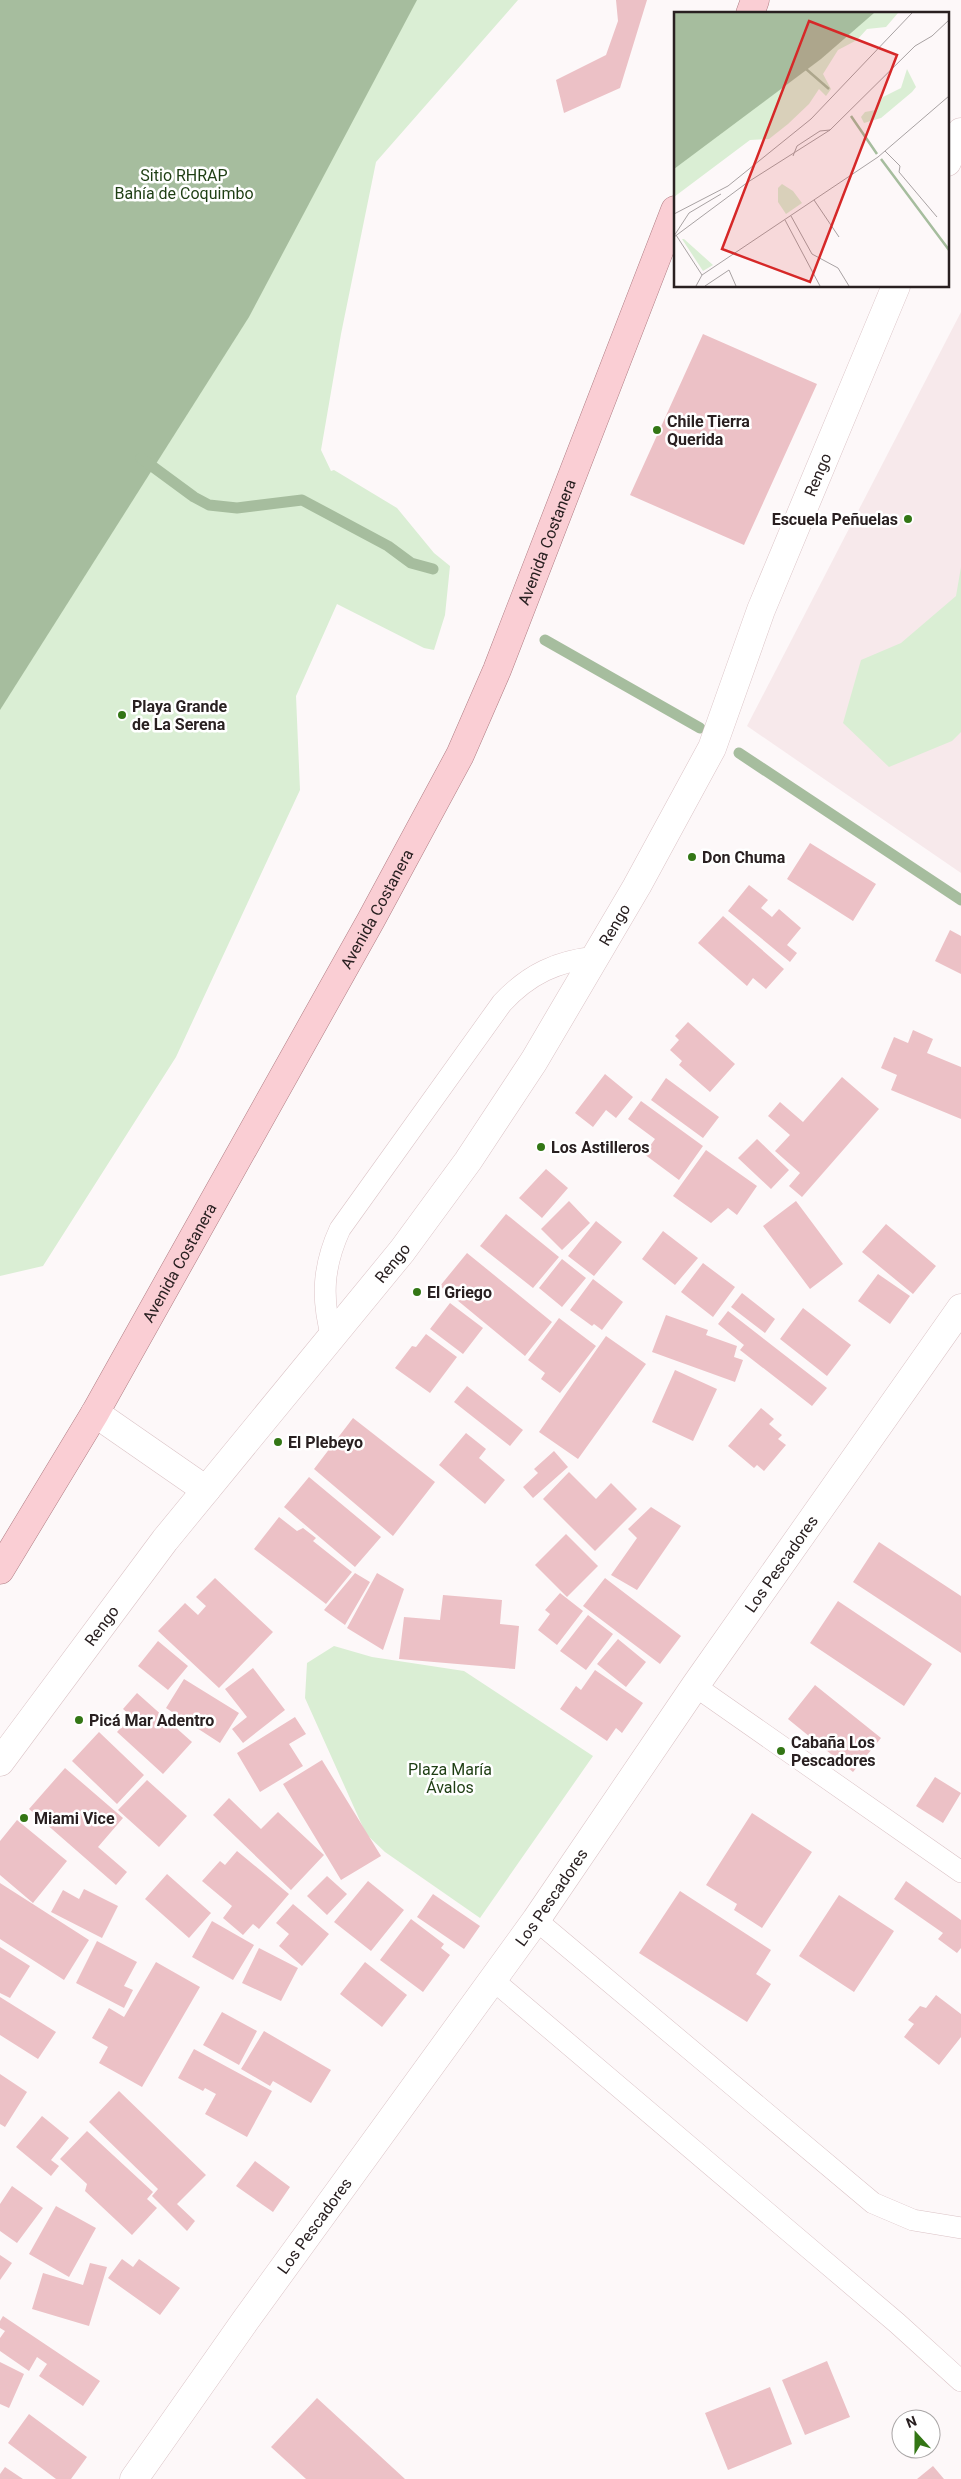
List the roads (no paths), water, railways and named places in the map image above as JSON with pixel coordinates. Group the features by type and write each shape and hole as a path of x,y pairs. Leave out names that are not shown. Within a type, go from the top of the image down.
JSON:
{"main road":[{"path":"751,12 755,0"},
{"name":"Avenida Costanera","path":"0,1570 95,1413 366,928 460,755 497,670 674,213"}],"street":[{"path":"948,160 961,132"},
{"name":"Rengo","path":"0,1762 165,1540 402,1251 468,1161 534,1061 596,957 712,748 761,610 895,288"},
{"name":"Los Pescadores","path":"134,2479 245,2321 536,1920 696,1686 961,1308"},
{"path":"95,1413 206,1490"}],"lane":[{"path":"332,1338 326,1317 324,1296 325,1274 330,1250 340,1229 502,1003 518,986 537,973 556,964 596,957"},
{"path":"696,1686 961,1872"},
{"path":"536,1920 873,2203 893,2214 913,2220 961,2228"},
{"path":"493,1980 961,2380"}],"waterway":[{"path":"141,458 194,497 209,505 237,508 302,500 388,546 411,563 433,569"},
{"path":"545,640 700,728"},
{"path":"739,753 961,900"}],"place":[{"name":"Chile Tierra Querida","path":"657,430"},
{"name":"Escuela Peñuelas","path":"908,519"},
{"name":"Playa Grande de La Serena","path":"122,715"},
{"name":"Don Chuma","path":"692,857"},
{"name":"Los Astilleros","path":"541,1147"},
{"name":"El Griego","path":"417,1292"},
{"name":"El Plebeyo","path":"278,1442"},
{"name":"Picá Mar Adentro","path":"79,1720"},
{"name":"Cabaña Los Pescadores","path":"781,1751"},
{"name":"Miami Vice","path":"24,1818"}],"park label":[{"name":"Sitio RHRAP Bahía de Coquimbo","path":"184,184"},
{"name":"Plaza María Ávalos","path":"450,1778"}]}
